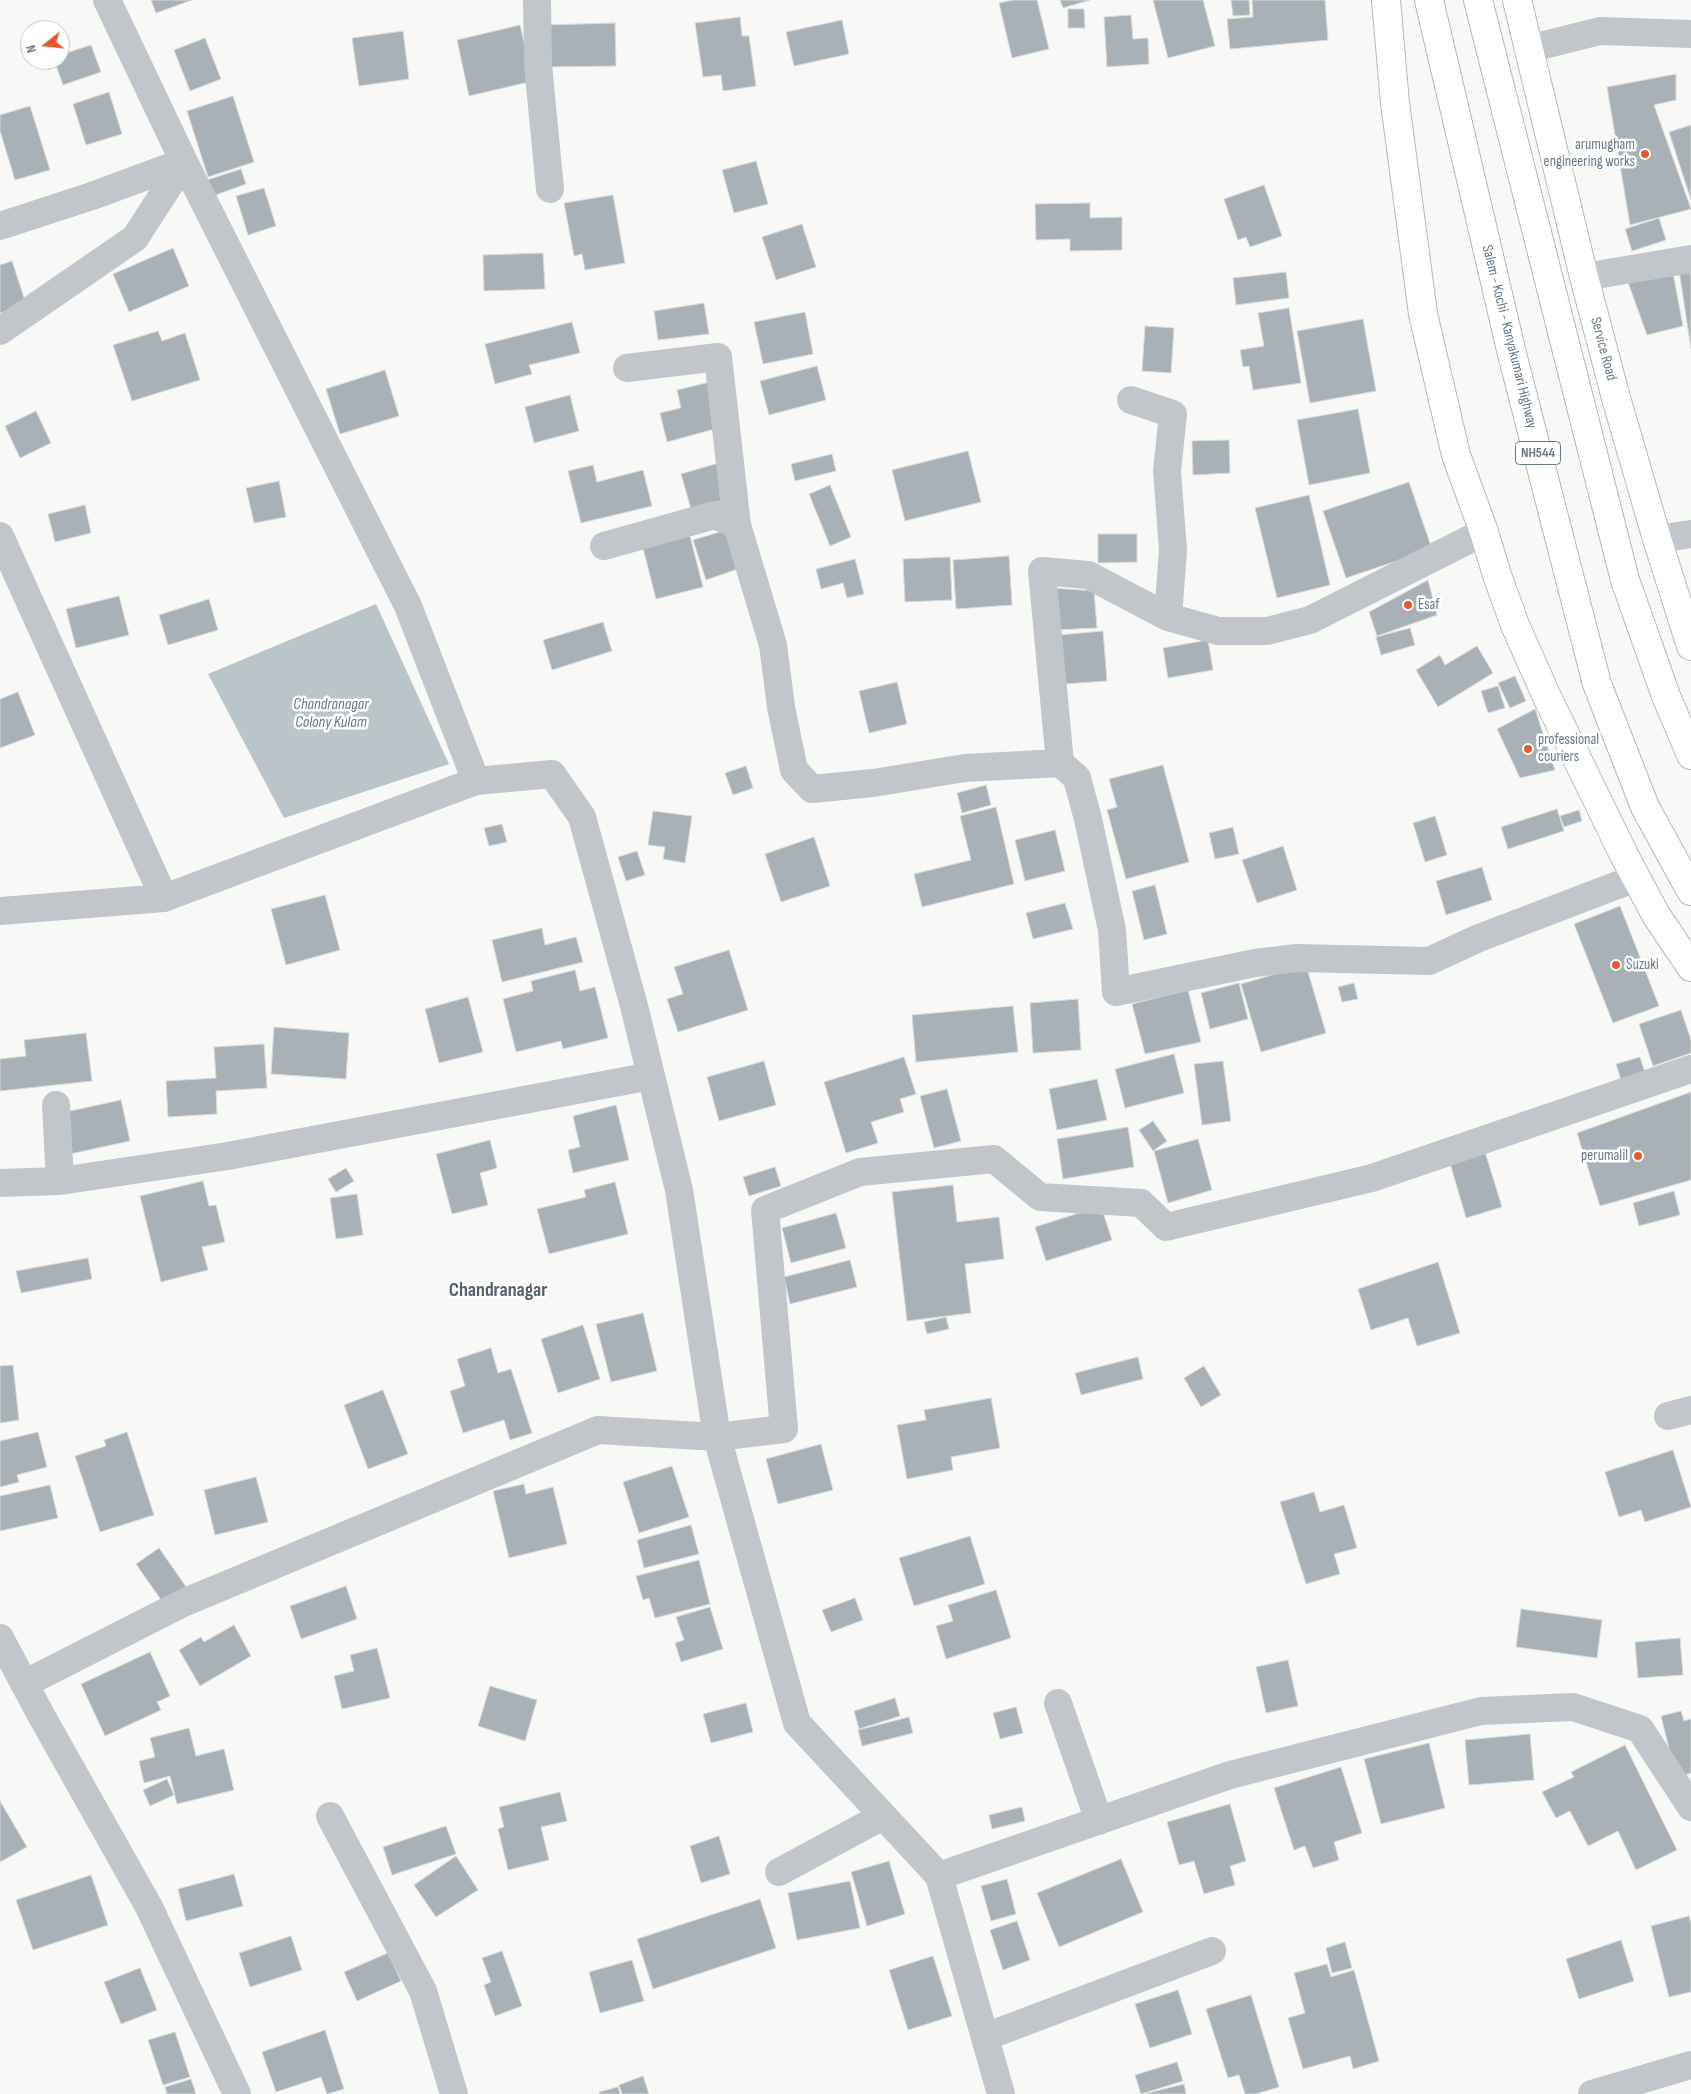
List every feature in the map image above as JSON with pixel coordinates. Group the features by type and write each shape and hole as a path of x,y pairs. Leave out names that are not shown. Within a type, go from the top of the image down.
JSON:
{"main road":[{"path":"1386,0 1395,103 1423,314 1456,455 1515,625 1548,697 1636,878 1656,915 1691,967"},
{"name":"Salem - Kochi - Kanyakumari Highway","path":"1428,0 1512,354 1597,684 1645,807 1691,891"},
{"path":"1478,0 1625,580 1666,696 1691,755"},
{"name":"Service Road","path":"1517,0 1584,277 1657,539 1691,646"}],"street":[{"path":"107,0 184,162 408,606 476,781"},
{"path":"538,0 538,65 550,189"},
{"path":"1528,50 1600,31 1691,34"},
{"path":"0,226 92,196 184,162"},
{"path":"0,330 135,238 184,162"},
{"path":"1584,277 1691,259"},
{"path":"627,368 718,357 737,525 773,644 794,770 812,789 873,783 965,768 1060,763"},
{"path":"1131,400 1173,414 1167,471 1173,550 1168,617"},
{"path":"604,546 715,515 737,525"},
{"path":"1484,532 1310,620 1267,632 1218,631 1168,617 1088,575 1042,571 1060,763 1077,778 1088,820 1112,930 1116,992 1254,963 1297,958 1429,961 1479,938 1636,878"},
{"path":"1657,539 1691,534"},
{"path":"0,536 164,898"},
{"path":"0,911 164,898 476,781 552,774 582,817 651,1076 679,1190 717,1437 796,1723 939,1876 985,2037 993,2092"},
{"path":"24,1684 183,1603 598,1430 717,1437 784,1429 765,1210 860,1172 994,1159 1040,1197 1142,1204 1166,1228 1372,1178 1691,1068"},
{"path":"0,1183 60,1181 228,1156 651,1076"},
{"path":"56,1105 60,1181"},
{"path":"0,1638 149,1907 237,2094"},
{"path":"1058,1703 1099,1821"},
{"path":"939,1876 1230,1775 1480,1711 1573,1707 1640,1729 1691,1807"},
{"path":"330,1816 423,1991 453,2094"},
{"path":"780,1872 883,1816"},
{"path":"985,2037 1212,1951"},
{"path":"1592,2094 1691,2065"}],"water":[{"name":"Chandranagar Colony Kulam","path":"376,604 449,764 284,818 208,674"}],"building":[{"path":"151,0 192,0 156,13"},
{"path":"1013,0 1037,0 1049,49 1012,58 999,3"},
{"path":"1060,0 1090,0 1063,8"},
{"path":"1153,0 1203,0 1215,46 1168,58"},
{"path":"1231,0 1249,0 1250,15 1233,16"},
{"path":"1252,0 1325,0 1328,40 1230,49 1227,19 1253,17"},
{"path":"1068,9 1084,9 1085,28 1068,28"},
{"path":"1131,15 1133,39 1148,38 1149,64 1107,67 1104,17"},
{"path":"740,17 742,36 749,36 756,86 723,91 721,75 703,77 695,23"},
{"path":"842,20 849,54 794,66 786,32"},
{"path":"615,23 616,66 546,67 544,25"},
{"path":"520,25 533,81 469,96 457,40"},
{"path":"403,31 409,79 359,86 352,38"},
{"path":"205,38 221,79 190,91 174,50"},
{"path":"91,45 101,72 63,85 58,70 70,70 70,52"},
{"name":"arumugham engineering works","path":"1676,74 1676,100 1654,105 1691,209 1630,225 1607,87"},
{"path":"109,92 122,134 86,145 73,104"},
{"path":"233,96 254,162 208,177 187,111"},
{"path":"30,106 50,170 15,180 0,131 0,115"},
{"path":"1691,125 1691,200 1669,132"},
{"path":"756,161 768,204 734,213 722,170"},
{"path":"241,169 246,184 213,196 207,180"},
{"path":"1264,185 1282,236 1250,247 1246,237 1238,240 1224,199"},
{"path":"264,188 276,226 248,235 236,196"},
{"path":"613,195 625,263 585,270 582,254 574,256 564,203"},
{"path":"1090,203 1090,218 1122,217 1122,250 1070,251 1070,239 1036,240 1035,204"},
{"path":"1659,218 1666,240 1632,251 1625,229"},
{"path":"802,224 816,267 776,280 762,237"},
{"path":"173,248 189,286 129,312 113,274"},
{"path":"543,253 545,289 484,291 483,255"},
{"path":"12,261 26,304 0,313 0,265"},
{"path":"1672,268 1683,326 1647,335 1625,274"},
{"path":"1691,268 1691,349 1679,270"},
{"path":"1286,272 1289,298 1236,305 1233,278"},
{"path":"704,303 709,334 658,340 654,311"},
{"path":"1289,308 1301,383 1253,390 1249,366 1243,367 1240,350 1264,346 1258,313"},
{"path":"805,312 813,354 763,364 754,322"},
{"path":"1363,319 1376,391 1310,403 1297,331"},
{"path":"572,322 580,353 529,365 532,374 495,384 485,344"},
{"path":"1145,326 1174,328 1171,373 1142,371"},
{"path":"158,331 162,341 185,333 200,380 132,401 113,345"},
{"path":"817,366 826,400 769,415 760,381"},
{"path":"385,370 399,416 340,434 326,389"},
{"path":"710,382 722,427 667,442 660,413 681,408 677,390"},
{"path":"570,395 579,431 534,443 525,407"},
{"path":"1358,409 1370,473 1309,485 1297,420"},
{"path":"36,411 51,443 20,458 5,426"},
{"path":"1229,440 1230,473 1193,475 1192,441"},
{"path":"968,451 981,502 905,521 892,470"},
{"path":"832,454 836,471 795,481 791,464"},
{"path":"722,462 732,498 691,509 681,474"},
{"path":"593,465 597,482 643,470 652,506 581,523 568,471"},
{"path":"279,481 286,517 254,523 246,488"},
{"path":"1409,482 1432,549 1346,578 1323,511"},
{"path":"830,485 851,537 830,546 809,494"},
{"path":"1309,495 1330,585 1277,598 1255,508"},
{"path":"85,505 91,533 55,542 48,514"},
{"path":"736,527 749,565 706,580 693,540"},
{"path":"1098,534 1137,534 1137,562 1098,563"},
{"path":"690,536 703,587 656,599 643,548"},
{"path":"1009,556 1012,605 956,609 953,560"},
{"path":"950,557 952,600 905,602 903,559"},
{"path":"855,559 864,594 847,598 843,583 821,589 816,569"},
{"name":"Esaf","path":"1428,580 1437,615 1377,636 1369,612"},
{"path":"1053,588 1094,591 1097,628 1053,630"},
{"path":"119,596 129,635 76,648 66,609"},
{"path":"209,599 218,630 168,645 159,615"},
{"path":"603,622 612,651 552,670 543,640"},
{"path":"1410,628 1415,645 1381,655 1376,637"},
{"path":"1103,631 1107,681 1063,684 1059,635"},
{"path":"1208,640 1213,670 1168,678 1163,648"},
{"path":"1477,646 1493,673 1438,707 1416,670 1440,655 1445,665"},
{"path":"1515,676 1526,701 1510,708 1498,683"},
{"path":"897,682 907,724 869,733 859,691"},
{"path":"1498,686 1505,708 1488,713 1481,691"},
{"path":"18,692 35,735 0,748 0,699"},
{"name":"professional couriers","path":"1535,709 1555,770 1520,778 1497,729"},
{"path":"1163,765 1189,862 1126,879 1107,810 1117,807 1109,779"},
{"path":"746,766 753,788 733,795 725,773"},
{"path":"986,785 991,805 962,813 957,793"},
{"path":"996,807 1014,884 922,907 914,874 971,860 960,816"},
{"path":"1557,809 1564,831 1508,849 1501,827"},
{"path":"1579,810 1582,821 1564,827 1560,816"},
{"path":"653,811 692,816 685,863 663,859 665,847 648,845"},
{"path":"1435,816 1447,855 1425,862 1413,823"},
{"path":"502,824 507,842 489,846 484,828"},
{"path":"1233,827 1239,854 1215,859 1209,833"},
{"path":"1055,830 1065,871 1025,881 1015,840"},
{"path":"814,837 830,886 781,902 765,854"},
{"path":"1283,846 1297,890 1257,903 1242,860"},
{"path":"637,851 645,875 626,881 618,857"},
{"path":"1482,867 1492,900 1446,915 1436,881"},
{"path":"1155,885 1167,934 1144,940 1132,891"},
{"path":"325,895 340,950 286,965 271,909"},
{"path":"1065,903 1073,929 1033,939 1026,913"},
{"name":"Suzuki","path":"1620,906 1659,1006 1613,1023 1574,924"},
{"path":"542,928 545,945 576,937 583,962 502,982 492,940"},
{"path":"729,950 748,1010 678,1032 667,999 683,994 674,967"},
{"path":"1306,965 1326,1033 1261,1052 1241,984"},
{"path":"575,970 580,991 595,987 608,1038 563,1049 561,1041 516,1052 503,999 533,991 531,981"},
{"path":"1239,983 1248,1019 1210,1029 1201,993"},
{"path":"1354,983 1358,999 1342,1002 1338,987"},
{"path":"1188,990 1201,1042 1145,1054 1132,1004"},
{"path":"468,997 483,1052 439,1063 425,1009"},
{"path":"1078,999 1081,1050 1033,1053 1030,1003"},
{"path":"1013,1006 1018,1052 916,1062 912,1015"},
{"path":"1681,1010 1691,1040 1691,1053 1653,1066 1639,1024"},
{"path":"274,1027 349,1033 346,1079 271,1074"},
{"path":"86,1033 92,1081 0,1091 0,1059 26,1056 24,1040"},
{"path":"264,1044 267,1088 216,1091 217,1114 168,1117 166,1081 216,1078 214,1047"},
{"path":"1174,1054 1184,1093 1125,1108 1115,1069"},
{"path":"904,1057 916,1094 900,1099 904,1112 871,1122 878,1143 846,1153 824,1082"},
{"path":"1640,1057 1647,1079 1623,1086 1616,1064"},
{"path":"764,1061 776,1105 719,1121 707,1077"},
{"path":"1223,1061 1231,1121 1202,1125 1194,1064"},
{"path":"1097,1079 1107,1120 1057,1130 1049,1089"},
{"path":"947,1089 961,1141 934,1148 920,1096"},
{"name":"perumalil","path":"1691,1092 1691,1180 1600,1206 1577,1133"},
{"path":"121,1100 130,1141 70,1154 61,1113"},
{"path":"616,1105 629,1160 573,1173 568,1150 580,1147 573,1116"},
{"path":"1153,1121 1167,1141 1153,1151 1139,1130"},
{"path":"1128,1127 1134,1167 1063,1179 1057,1139"},
{"path":"1198,1139 1212,1190 1168,1203 1154,1151"},
{"path":"490,1140 497,1168 480,1173 488,1205 452,1214 436,1154"},
{"path":"1485,1152 1502,1207 1466,1218 1450,1163"},
{"path":"775,1167 781,1186 749,1196 743,1177"},
{"path":"346,1168 354,1181 336,1192 328,1179"},
{"path":"203,1181 209,1206 216,1205 225,1242 202,1247 208,1270 161,1282 140,1196"},
{"path":"615,1182 628,1234 549,1254 537,1209 586,1197 584,1190"},
{"path":"953,1185 957,1222 999,1217 1004,1259 965,1264 971,1313 907,1321 892,1192"},
{"path":"1674,1191 1680,1215 1639,1226 1633,1203"},
{"path":"357,1194 363,1235 336,1239 330,1198"},
{"path":"1101,1206 1112,1240 1046,1261 1035,1227"},
{"path":"836,1213 846,1248 791,1263 782,1228"},
{"path":"88,1258 92,1279 21,1293 16,1271"},
{"path":"850,1260 857,1287 790,1304 784,1277"},
{"path":"1438,1262 1460,1333 1417,1346 1408,1318 1371,1330 1358,1289"},
{"path":"643,1313 657,1371 611,1382 596,1324"},
{"path":"946,1317 949,1329 927,1334 924,1322"},
{"path":"583,1325 600,1379 558,1393 541,1339"},
{"path":"491,1348 498,1373 511,1369 532,1433 510,1440 504,1420 463,1433 450,1391 465,1386 457,1359"},
{"path":"1138,1357 1143,1379 1081,1395 1075,1373"},
{"path":"13,1365 19,1420 0,1423 0,1366"},
{"path":"1204,1366 1221,1395 1201,1407 1184,1378"},
{"path":"383,1390 408,1454 368,1469 344,1405"},
{"path":"991,1398 1000,1448 951,1457 953,1470 907,1479 897,1425 926,1420 924,1410"},
{"path":"38,1432 47,1467 17,1475 19,1482 0,1487 0,1441"},
{"path":"127,1432 154,1515 100,1532 75,1456 106,1446 104,1440"},
{"path":"821,1444 833,1490 778,1504 766,1459"},
{"path":"1673,1450 1691,1507 1645,1522 1641,1510 1619,1517 1605,1472"},
{"path":"672,1466 689,1517 639,1533 623,1482"},
{"path":"256,1477 268,1522 215,1535 204,1490"},
{"path":"524,1484 526,1494 553,1487 567,1544 509,1558 493,1491"},
{"path":"50,1485 58,1518 0,1531 0,1496"},
{"path":"1314,1492 1320,1512 1344,1505 1357,1548 1334,1554 1340,1574 1306,1584 1280,1502"},
{"path":"691,1525 699,1554 644,1568 637,1540"},
{"path":"970,1536 985,1584 914,1606 899,1558"},
{"path":"159,1548 187,1588 164,1604 136,1564"},
{"path":"699,1560 710,1604 655,1618 649,1598 643,1600 636,1576"},
{"path":"346,1586 357,1619 301,1639 290,1606"},
{"path":"996,1590 1011,1638 946,1659 936,1626 953,1621 948,1605"},
{"path":"855,1598 863,1620 831,1632 822,1610"},
{"path":"710,1607 723,1649 681,1662 675,1643 684,1640 676,1617"},
{"path":"1521,1609 1602,1620 1597,1658 1516,1647"},
{"path":"234,1625 251,1656 200,1686 179,1650 201,1637 204,1642"},
{"path":"1680,1638 1683,1675 1638,1678 1635,1642"},
{"path":"377,1648 390,1698 342,1709 334,1676 354,1671 350,1655"},
{"path":"150,1652 170,1696 157,1702 161,1710 105,1736 81,1684"},
{"path":"1288,1660 1298,1706 1266,1713 1256,1667"},
{"path":"490,1686 537,1700 525,1741 478,1726"},
{"path":"895,1698 900,1716 859,1729 854,1711"},
{"path":"746,1703 753,1732 711,1743 703,1714"},
{"path":"1016,1707 1023,1733 1000,1739 993,1713"},
{"path":"1681,1711 1684,1721 1691,1719 1691,1773 1676,1777 1661,1716"},
{"path":"909,1717 913,1733 862,1746 858,1730"},
{"path":"189,1728 196,1756 224,1749 234,1790 177,1804 170,1776 144,1783 139,1761 155,1757 150,1738"},
{"path":"1530,1734 1534,1780 1469,1785 1465,1740"},
{"path":"1429,1743 1445,1808 1381,1824 1364,1759"},
{"path":"1625,1745 1677,1850 1636,1870 1618,1831 1588,1846 1570,1811 1556,1818 1542,1792 1574,1777 1571,1772"},
{"path":"1341,1767 1362,1833 1334,1842 1339,1860 1313,1868 1305,1846 1294,1850 1274,1788"},
{"path":"167,1779 174,1795 150,1806 143,1790"},
{"path":"560,1792 567,1821 541,1827 549,1860 508,1870 498,1829 504,1827 499,1807"},
{"path":"0,1801 27,1847 0,1862"},
{"path":"1230,1804 1246,1861 1230,1866 1235,1885 1204,1894 1194,1861 1179,1865 1167,1822"},
{"path":"1022,1807 1025,1821 992,1829 989,1815"},
{"path":"446,1826 456,1854 392,1875 383,1847"},
{"path":"719,1836 730,1874 701,1883 690,1846"},
{"path":"456,1856 478,1890 436,1917 414,1885"},
{"path":"1121,1859 1143,1912 1059,1947 1037,1893"},
{"path":"889,1861 905,1914 867,1926 851,1872"},
{"path":"234,1874 243,1906 186,1921 178,1889"},
{"path":"91,1875 108,1925 33,1950 16,1900"},
{"path":"1007,1879 1016,1914 991,1921 981,1886"},
{"path":"850,1881 860,1928 797,1940 788,1893"},
{"path":"760,1899 776,1948 653,1989 637,1939"},
{"path":"1689,1916 1691,1924 1691,1992 1669,1997 1651,1926"},
{"path":"1017,1921 1030,1960 1003,1970 990,1930"},
{"path":"291,1936 302,1970 250,1987 239,1953"},
{"path":"1621,1940 1634,1981 1579,1999 1566,1959"},
{"path":"1345,1942 1352,1968 1332,1973 1326,1948"},
{"path":"502,1951 522,2006 495,2016 484,1985 491,1982 482,1958"},
{"path":"388,1953 401,1981 357,2001 344,1972"},
{"path":"933,1956 952,2016 908,2030 889,1970"},
{"path":"632,1960 644,2001 600,2013 589,1972"},
{"path":"1327,1964 1331,1977 1354,1970 1379,2061 1353,2069 1350,2056 1303,2069 1288,2018 1305,2013 1294,1973"},
{"path":"140,1968 157,2010 121,2024 104,1982"},
{"path":"1178,1990 1192,2034 1150,2048 1135,2004"},
{"path":"1251,1995 1279,2087 1256,2094 1245,2094 1239,2075 1228,2078 1206,2009"},
{"path":"325,2030 344,2089 327,2094 321,2077 276,2092 262,2052"},
{"path":"175,2032 190,2077 163,2085 148,2040"},
{"path":"1177,2062 1183,2081 1141,2094 1135,2075"},
{"path":"643,2076 649,2094 622,2094 619,2085"},
{"path":"191,2079 196,2094 167,2094 165,2087"},
{"path":"1184,2084 1186,2094 1144,2094"},
{"path":"618,2087 620,2094 599,2094 599,2092"}],"place":[{"name":"arumugham engineering works","path":"1645,154"},
{"name":"Esaf","path":"1408,605"},
{"name":"professional couriers","path":"1528,749"},
{"name":"Suzuki","path":"1616,965"},
{"name":"perumalil","path":"1638,1156"}],"district":[{"name":"Chandranagar","path":"498,1291"}]}
